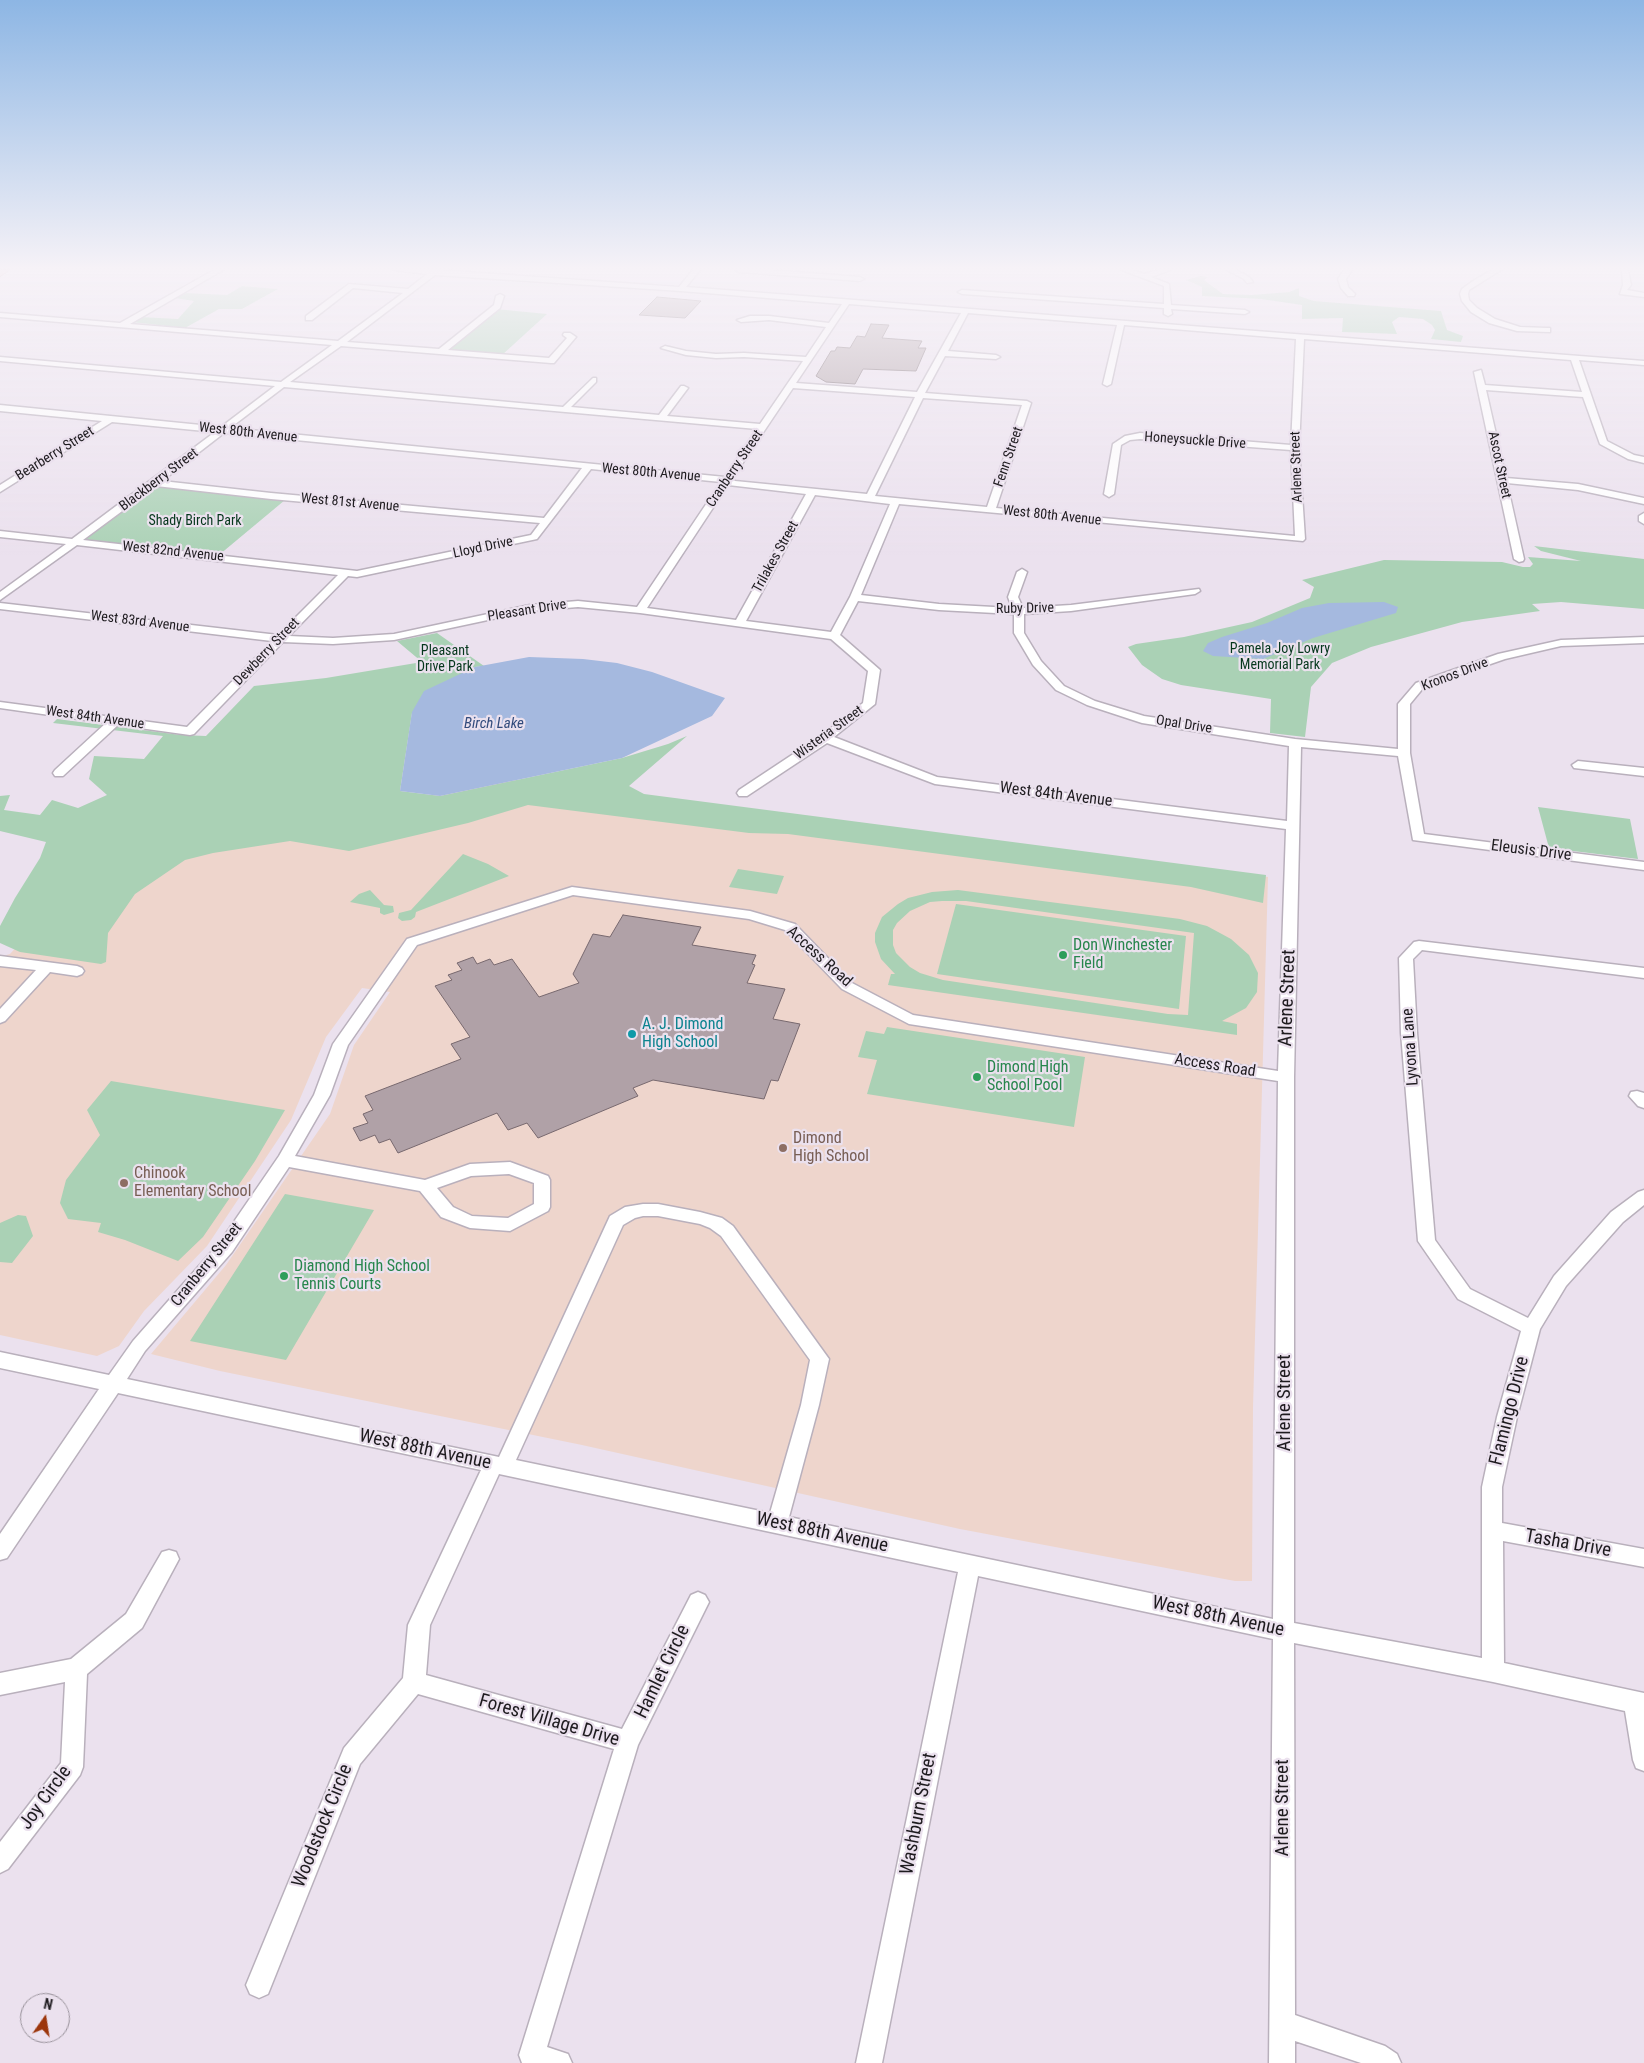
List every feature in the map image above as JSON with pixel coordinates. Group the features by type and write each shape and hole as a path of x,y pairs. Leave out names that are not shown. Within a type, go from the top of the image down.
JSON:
{"street":[{"path":"79,366 662,416 763,427"},
{"name":"Blackberry Street","path":"0,597 307,366"},
{"name":"Cranberry Street","path":"640,610 803,366"},
{"path":"870,497 936,366"},
{"path":"1107,384 1111,366"},
{"name":"Arlene Street","path":"1299,366 1295,448 1300,539"},
{"path":"1577,366 1603,442 1623,453 1644,460"},
{"name":"Ascot Street","path":"1478,372 1519,559"},
{"path":"566,408 593,380"},
{"path":"790,384 920,395"},
{"path":"1482,387 1588,396"},
{"path":"662,416 684,388"},
{"name":"Fenn Street","path":"920,395 1027,403 991,510"},
{"name":"West 80th Avenue","path":"0,408 726,480 733,484 870,497 895,502 1300,539"},
{"name":"Bearberry Street","path":"0,489 110,419"},
{"name":"Honeysuckle Drive","path":"1109,494 1117,444 1128,438 1140,436 1295,448"},
{"name":"Lloyd Drive","path":"345,573 357,574 385,569 534,537 588,467"},
{"path":"1502,480 1578,486 1644,501"},
{"name":"West 81st Avenue","path":"154,483 271,496 546,521"},
{"name":"Trilakes Street","path":"740,623 812,491"},
{"path":"834,636 855,597 895,502"},
{"path":"1644,516 1642,519 1644,521"},
{"name":"West 82nd Avenue","path":"0,534 345,573"},
{"name":"Opal Drive","path":"1022,572 1013,597 1019,611 1020,633 1037,663 1060,688 1090,703 1142,719 1295,743 1404,753"},
{"name":"Dewberry Street","path":"190,731 345,573"},
{"name":"Ruby Drive","path":"855,597 939,607 1019,611 1071,608 1194,591"},
{"name":"Pleasant Drive","path":"280,639 366,640 394,637 549,605 578,604 640,610 834,636"},
{"name":"West 83rd Avenue","path":"0,606 280,639"},
{"name":"Wisteria Street","path":"743,793 826,738 869,704 874,670 834,636"},
{"name":"Kronos Drive","path":"1418,837 1404,753 1404,704 1420,685 1502,656 1562,643 1644,640"},
{"name":"West 84th Avenue","path":"0,705 190,731"},
{"path":"59,773 115,721"},
{"name":"West 84th Avenue","path":"826,738 935,780 1294,826"},
{"name":"Arlene Street","path":"1282,2063 1286,1077 1295,743"},
{"path":"1578,765 1644,772"},
{"name":"Eleusis Drive","path":"1418,837 1644,866"},
{"name":"Access Road","path":"412,942 572,891 750,915 790,927 847,986 909,1018 1286,1077"},
{"name":"Cranberry Street","path":"0,1551 139,1346 226,1247 284,1160 322,1095 341,1044 412,942"},
{"name":"Lyvona Lane","path":"1531,1328 1464,1294 1427,1241 1409,1033 1406,958 1419,945 1644,973"},
{"path":"0,961 77,971"},
{"path":"0,1018 46,968"},
{"path":"284,1160 425,1186 470,1170 510,1168 542,1180 542,1207 510,1225 470,1222 447,1212 425,1186"},
{"name":"Flamingo Drive","path":"1493,1670 1492,1486 1506,1416 1531,1328 1560,1281 1617,1217 1644,1196"},
{"path":"414,1682 419,1625 499,1465 616,1222 631,1212 658,1210 700,1218 716,1223 727,1231 820,1359 810,1405 777,1524"},
{"name":"West 88th Avenue","path":"0,1360 1284,1631 1493,1670 1640,1703"},
{"name":"Tasha Drive","path":"1492,1530 1644,1558"},
{"path":"0,1684 76,1669 134,1621 170,1559"},
{"name":"Washburn Street","path":"869,2063 970,1564"},
{"name":"Hamlet Circle","path":"628,1742 698,1602"},
{"name":"Joy Circle","path":"0,1861 72,1767 76,1669"},
{"name":"Forest Village Drive","path":"414,1682 628,1742 532,2055 559,2063"},
{"name":"Woodstock Circle","path":"259,1985 352,1756 414,1682"},
{"path":"1640,1703 1644,1760"},
{"path":"1283,2024 1376,2055 1388,2063"}],"shaded area":[{"name":"Dimond High School","path":"200,745 400,792 440,796 515,780 1268,877 1253,1407 1252,1581 1235,1581 960,1529 582,1445 220,1371 151,1354 226,1265 330,1114 354,1045 390,992 362,988 326,1037 291,1120 207,1246 144,1311 119,1346 97,1356 0,1335 0,957 10,954"}],"green space":[{"name":"Shady Birch Park","path":"154,486 285,500 219,555 81,540"},
{"name":"Pamela Joy Lowry Memorial Park","path":"1534,546 1644,559 1644,609 1561,602 1532,604 1540,611 1462,622 1371,647 1332,663 1311,687 1305,737 1270,733 1271,699 1181,685 1162,679 1142,665 1128,647 1252,622 1310,598 1314,587 1302,580 1384,560 1502,562 1523,567 1530,567 1533,564 1528,557 1581,561 1541,551"},
{"name":"Pleasant Drive Park","path":"437,633 484,666 475,667 412,713 400,791 440,796 622,758 687,736 629,786 644,794 1266,875 1263,903 1191,887 788,834 749,833 528,805 468,823 349,851 290,841 213,853 185,860 135,894 108,933 106,962 101,964 20,952 0,943 0,926 40,858 46,842 0,831 0,796 10,795 4,810 40,815 52,800 78,808 107,795 89,779 94,756 144,759 163,736 53,723 57,719 181,735 206,736 254,686 326,678 422,662 397,641"},
{"path":"1538,807 1630,819 1638,859 1549,848"},
{"path":"463,854 488,864 509,876 416,912 415,917 411,920 402,921 398,918 399,913 411,910"},
{"path":"738,869 784,876 777,894 729,887"},
{"path":"370,890 384,905 393,906 394,912 384,915 380,913 380,908 350,902 359,894"},
{"path":"958,890 1180,919 1207,926 1231,939 1249,955 1258,973 1257,992 1246,1008 1222,1021 1237,1024 1237,1035 888,985 891,974 895,974 881,959 875,942 875,933 882,917 908,898 932,892","holes":["966,901 1194,933 1188,1015 1168,1014 943,980 920,973 910,967 896,953 893,945 893,930 897,923 910,911 930,902"]},
{"name":"Don Winchester Field","path":"956,904 1186,936 1179,1009 937,974"},
{"name":"Dimond High School Pool","path":"887,1027 1085,1057 1074,1127 867,1094 877,1060 858,1057 866,1031 884,1034"},
{"path":"111,1081 285,1110 255,1161 203,1237 178,1261 125,1240 98,1232 101,1223 68,1219 60,1203 66,1180 100,1135 87,1110"},
{"name":"Diamond High School Tennis Courts","path":"285,1194 374,1210 286,1360 190,1341"},
{"path":"18,1215 26,1216 33,1236 12,1263 0,1262 0,1223"}],"water":[{"path":"1384,602 1398,607 1396,613 1313,638 1263,659 1213,656 1203,651 1208,643 1267,623 1302,608 1329,603"},
{"name":"Birch Lake","path":"529,657 583,659 617,663 652,672 725,698 712,716 622,758 440,796 400,791 412,712 424,691 475,667"}],"building":[{"path":"822,366 918,366 916,371 863,369 855,384 826,382 816,376"},
{"name":"A. J. Dimond High School","path":"623,915 701,927 692,945 756,955 752,964 755,965 747,983 785,989 773,1019 800,1024 778,1081 771,1080 764,1099 653,1080 633,1088 638,1096 538,1138 527,1123 508,1130 497,1113 398,1153 390,1139 379,1143 375,1135 360,1141 353,1128 368,1123 363,1114 373,1110 365,1096 461,1059 451,1044 470,1037 435,986 452,980 448,975 462,970 457,963 473,957 477,964 490,959 494,965 512,959 539,997 579,983 573,974 593,934 610,937"}],"place":[{"name":"Don Winchester Field","path":"1063,955"},
{"name":"A. J. Dimond High School","path":"632,1034"},
{"name":"Dimond High School Pool","path":"977,1077"},
{"name":"Dimond High School","path":"783,1148"},
{"name":"Chinook Elementary School","path":"124,1183"},
{"name":"Diamond High School Tennis Courts","path":"284,1276"}]}
